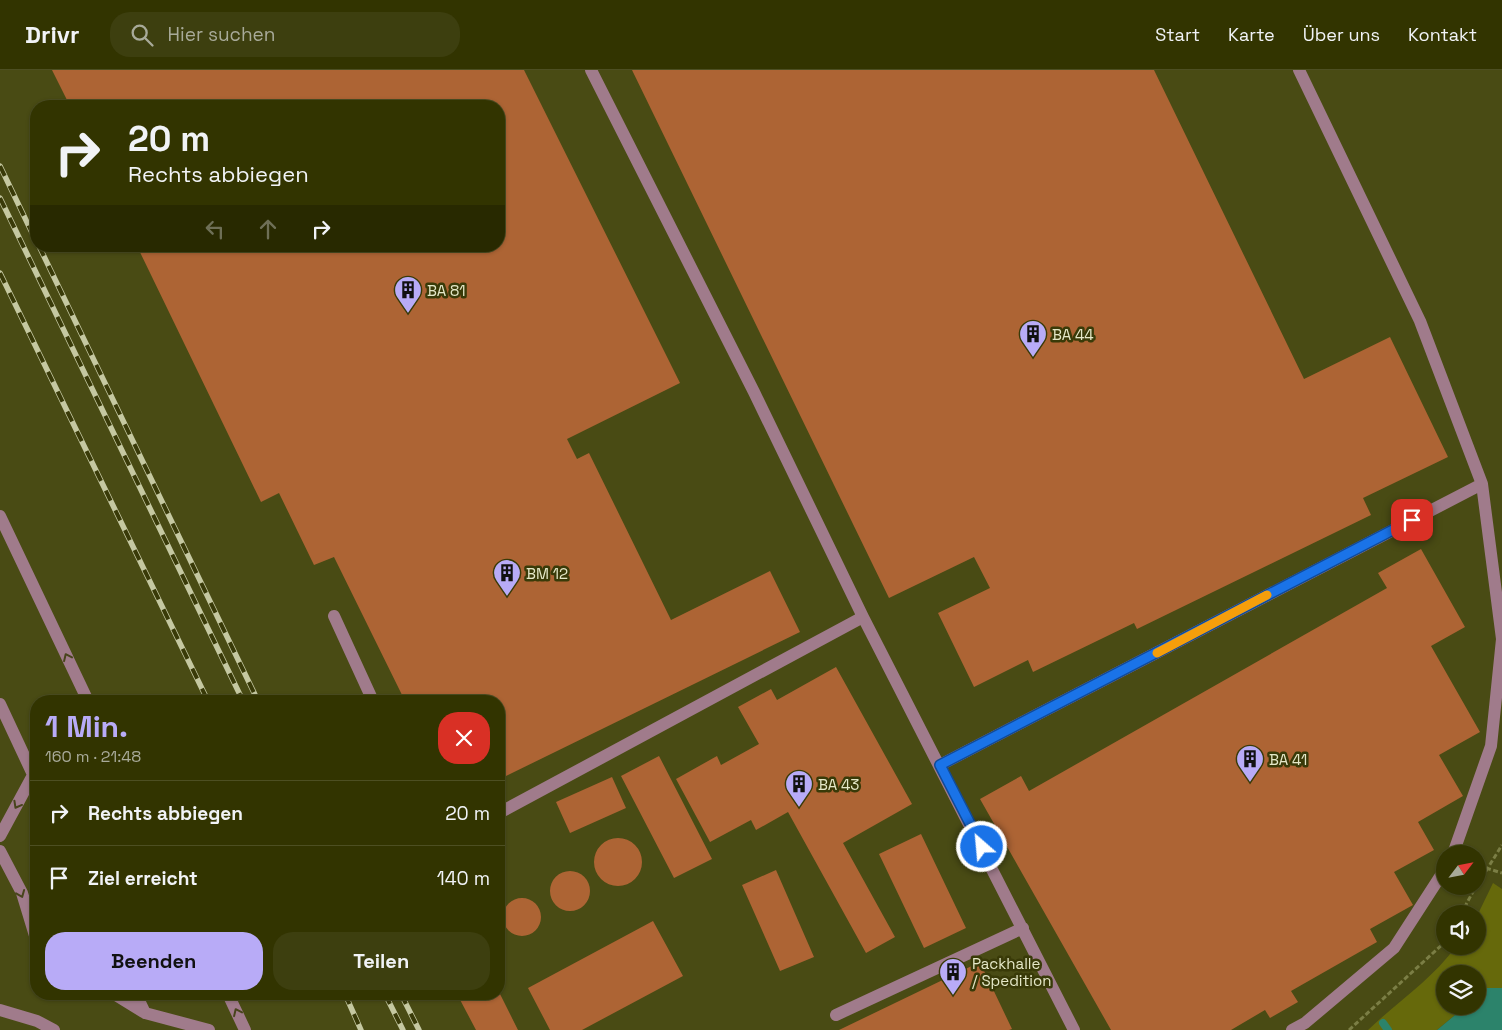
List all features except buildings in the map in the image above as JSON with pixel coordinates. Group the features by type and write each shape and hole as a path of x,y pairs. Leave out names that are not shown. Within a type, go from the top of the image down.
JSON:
{"lane":[{"path":"591,70 754,392 863,617 1074,1030"},
{"path":"1299,70 1420,321 1482,484 1502,639 1491,746 1456,845"},
{"path":"940,765 1482,484"},
{"path":"0,516 85,695"},
{"path":"334,616 370,695"},
{"path":"505,810 863,617"},
{"path":"0,704 30,767"},
{"path":"0,836 30,786"},
{"path":"0,851 22,893 30,919"},
{"path":"1292,1030 1305,1023 1394,948 1436,883"},
{"path":"836,1015 1023,928"},
{"path":"124,1000 145,1013 209,1030"},
{"path":"139,1000 145,1013"},
{"path":"231,1000 245,1030"},
{"path":"0,1010 37,1021 54,1030"}],"path":[{"path":"1502,845 1486,868 1502,873"},
{"path":"1349,1030 1436,950"}],"shaded area":[{"path":"0,70 1502,70 1502,1030 0,1030"},
{"path":"1493,883 1502,889 1502,988 1486,988 1486,965 1441,965 1449,955 1486,955 1486,905 1482,905"},
{"path":"1436,970 1436,1015 1455,1015 1437,1030 1368,1030 1379,1020"}],"water":[{"path":"1486,988 1502,988 1502,1030 1437,1030 1455,1015 1486,1015"}],"waterway":[{"path":"1383,1023 1388,1030"}],"railway":[{"path":"0,166 30,228"},
{"path":"0,198 240,695"},
{"path":"42,252 255,695"},
{"path":"0,273 205,695"},
{"path":"348,1000 361,1030"},
{"path":"388,1000 403,1030"},
{"path":"404,1000 419,1030"}],"slow traffic":[{"path":"1157,653 1267,595"}],"place":[{"name":"BA 81","path":"408,314"},
{"name":"BA 44","path":"1033,358"},
{"name":"BM 12","path":"507,597"},
{"name":"BA 41","path":"1250,783"},
{"name":"BA 43","path":"799,808"},
{"name":"Packhalle / Spedition","path":"953,996"}],"route":[{"path":"982,847 940,765 1412,520"}]}
